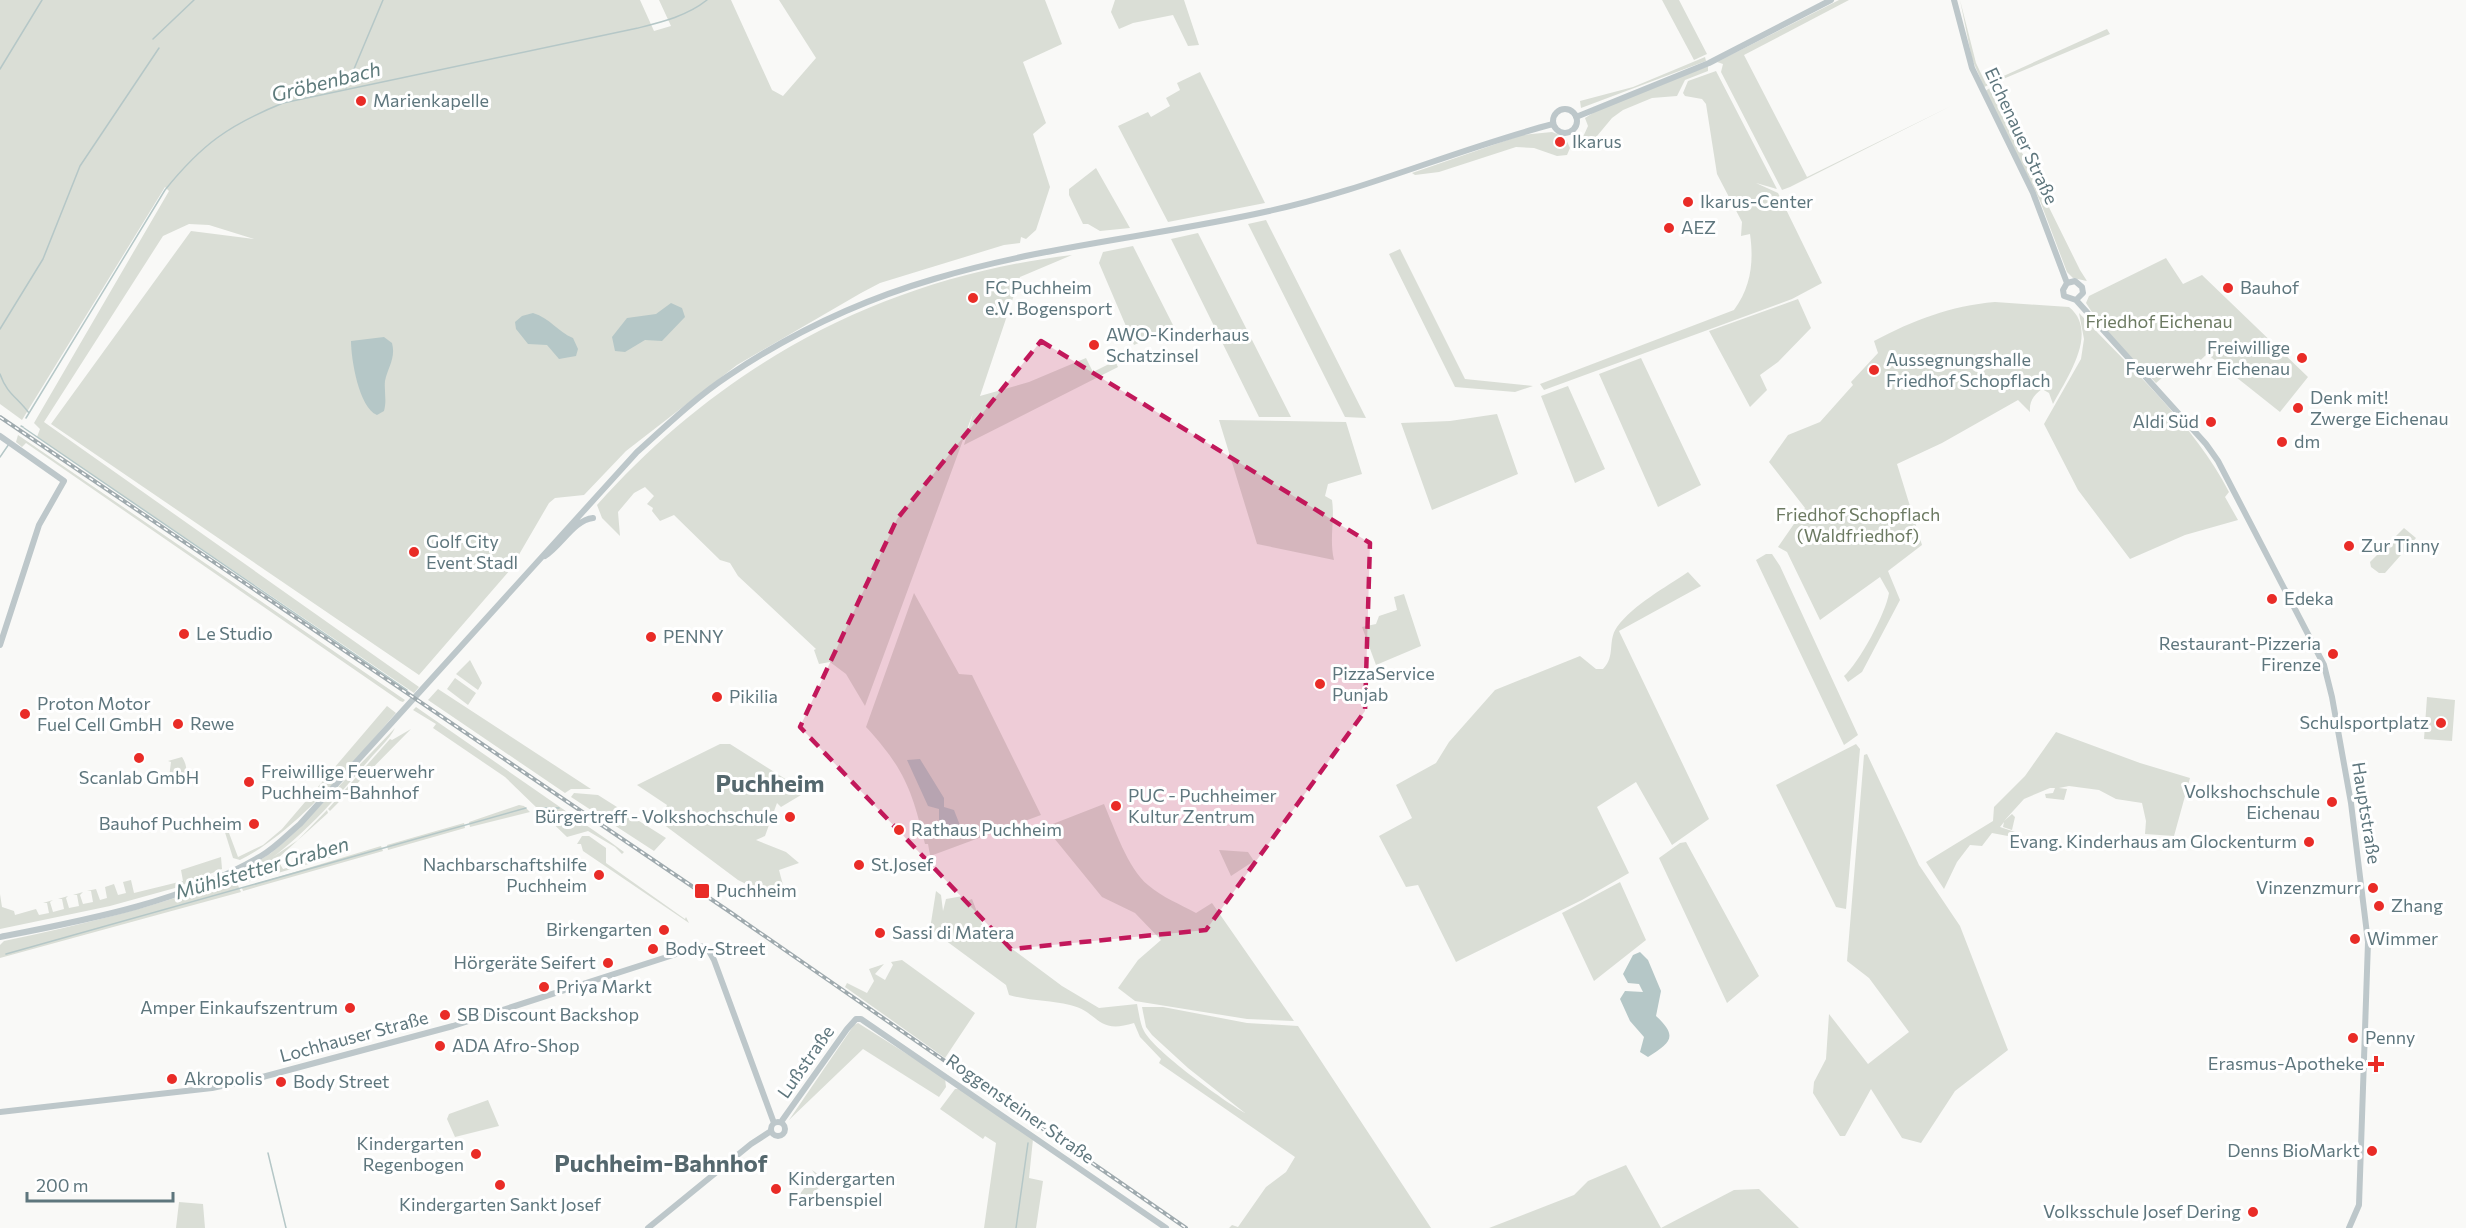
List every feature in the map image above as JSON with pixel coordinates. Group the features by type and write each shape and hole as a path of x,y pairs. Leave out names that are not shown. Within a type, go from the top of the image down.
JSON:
{"street":[{"path":"1576,117 1709,63 1830,0"},
{"name":"Eichenauer Straße","path":"1954,0 1972,68 2032,193 2067,283"},
{"path":"1563,110 1571,111 1576,117 1575,126 1569,132 1559,132 1553,124 1556,113 1563,110"},
{"path":"0,937 111,912 177,894 263,855 300,824 637,452 719,383 779,345 886,294 1000,261 1313,201 1553,124"},
{"path":"2075,281 2082,287 2083,293 2076,300 2070,300 2064,295 2063,288 2067,283 2075,281"},
{"name":"Hauptstraße","path":"2076,300 2218,460 2326,671 2351,803 2368,942 2359,1205 2349,1228"},
{"path":"0,436 64,481 39,525 0,645"},
{"path":"539,559 556,549 582,521 593,518"},
{"name":"Lochhauser Straße","path":"0,1112 212,1088 255,1079 444,1029 694,948 706,948 714,960 778,1123"},
{"name":"Lußstraße","path":"778,1123 856,1019"},
{"name":"Roggensteiner Straße","path":"856,1019 866,1020 1166,1228"},
{"path":"648,1228 751,1144 771,1131 778,1123 785,1128 783,1135 776,1136 771,1131"}],"highlighted area":[{"path":"1041,341 1370,543 1365,711 1206,930 1011,949 800,727 897,519"}],"green space":[{"path":"0,0 640,0 654,31 671,26 659,0 731,0 772,90 783,96 816,58 779,0 1045,0 1062,44 1023,62 1046,123 1033,134 1050,187 1036,230 1026,239 1021,237 1020,243 1004,245 880,283 861,293 737,365 626,451 584,495 555,498 549,503 510,570 419,675 51,424 191,231 254,239 209,225 189,224 163,236 44,422 419,687 414,693 37,437 40,429 34,423 169,191 165,187 22,420 0,404"},
{"path":"1115,0 1184,0 1199,45 1188,46 1173,15 1133,23 1119,29 1111,12"},
{"path":"1662,0 1679,0 1707,54 1694,60"},
{"path":"1839,0 1849,0 1744,55 1807,177 1951,106 1782,190 1721,72 1723,64 1717,62"},
{"path":"1960,0 1976,63 1986,84 2107,29 2110,34 1984,87 1972,59"},
{"path":"1705,57 1706,61 1581,108 1580,101 1633,87"},
{"path":"1708,66 1708,71 1685,80 1677,96 1652,98 1623,110 1612,118 1587,148 1583,137 1588,126 1585,118 1596,111"},
{"path":"1716,71 1777,189 1756,183 1778,193 1822,283 1792,299 1544,390 1540,384 1734,310 1740,301 1750,274 1752,254 1750,234 1741,236 1742,222 1717,174 1706,104 1702,99 1685,96 1683,93 1688,81"},
{"path":"1200,72 1265,203 1168,222 1118,126 1148,112 1151,117 1170,106 1166,98 1180,90 1177,83"},
{"path":"1990,88 2087,281 2073,278 2067,272 2040,201 1985,91"},
{"path":"1552,132 1565,137 1570,148 1567,155 1557,156 1534,148 1516,147 1439,172 1415,175 1412,173 1522,135"},
{"path":"1096,168 1130,228 1100,231 1088,224 1083,224 1069,195 1069,189"},
{"path":"1266,220 1366,418 1345,417 1248,224"},
{"path":"1198,233 1291,417 1259,417 1171,239"},
{"path":"1133,246 1174,327 1134,345 1099,263 1103,252"},
{"path":"1400,249 1465,379 1533,386 1515,392 1455,387 1389,254"},
{"path":"1072,255 1020,277 980,396 1029,382 1086,358 1093,372 1115,361 1118,367 964,445 973,413 865,706 846,674 830,662 819,664 814,650 816,649 738,576 730,563 720,560 674,515 660,521 652,511 653,508 647,504 654,496 645,487 634,493 618,512 620,536 602,518 597,505 646,454 698,409 753,370 811,335 872,307 935,284 1002,267"},
{"name":"Friedhof Eichenau","path":"2166,258 2183,284 2202,275 2308,377 2280,412 2207,354 2188,372 2178,364 2156,383 2101,326 2086,303 2089,296"},
{"path":"1798,299 1811,328 1778,362 1760,375 1767,390 1750,407 1709,331"},
{"name":"Friedhof Schopflach (Waldfriedhof)","path":"1995,302 2069,307 2078,317 2081,329 2081,342 2072,369 2053,404 2049,393 2042,389 2033,399 2030,412 2018,400 1942,443 1897,464 1922,545 1888,571 1900,600 1862,672 1848,682 1844,676 1871,637 1883,613 1889,593 1880,577 1820,620 1787,552 1778,547 1805,508 1769,462 1788,435 1820,422 1853,385 1851,382 1878,353 1874,341 1933,315"},
{"path":"2079,313 2160,398 2198,443 2229,492 2225,497 2238,520 2185,535 2130,559 2078,490 2044,424 2081,359 2084,339"},
{"path":"1641,358 1701,485 1658,507 1599,374"},
{"path":"1568,386 1605,469 1575,483 1541,396"},
{"path":"1497,414 1518,474 1432,510 1401,423 1450,421"},
{"path":"1219,420 1346,422 1362,474 1328,484 1325,496 1332,500 1334,560 1257,544"},
{"path":"18,435 405,700 400,701 26,443 22,447 16,442"},
{"path":"2404,528 2416,538 2385,573 2379,573 2371,567 2370,562"},
{"path":"1766,554 1772,554 1780,566 1858,735 1844,745 1756,560"},
{"path":"1688,572 1701,586 1619,631 1709,819 1672,845 1636,782 1597,807 1629,873 1582,900 1456,962 1418,885 1406,887 1379,836 1412,818 1396,785 1436,763 1449,742 1495,690 1580,656 1596,669 1603,669 1611,654 1614,632 1624,619 1641,604"},
{"path":"914,593 959,674 972,675 1041,815 933,855 930,855 928,844 925,844 916,809 905,781 889,755 866,727"},
{"path":"1404,594 1421,646 1376,665 1362,627 1376,624 1379,616 1397,610 1394,597"},
{"path":"470,660 482,683 478,690 456,674"},
{"path":"455,678 476,693 468,705 447,689"},
{"path":"438,689 591,789 571,789 565,793 428,700"},
{"path":"2427,697 2455,700 2452,741 2424,739"},
{"path":"387,706 396,713 303,814 261,848 240,860 233,858 223,826 226,825 238,857 263,845 282,829"},
{"path":"416,707 624,852 622,854 615,847 588,831 567,837 505,777 433,728 436,724 413,710"},
{"path":"395,728 341,793 306,829 268,861 249,872 230,879 271,853 291,836"},
{"path":"411,729 330,811 328,809 390,739"},
{"path":"2056,732 2140,763 2190,778 2174,836 2145,834 2146,821 2142,803 2116,799 2099,790 2069,786 2059,788 2067,789 2064,800 2046,798 2045,794 2053,793 2055,788 2050,788 2024,799 2004,821 2012,814 2015,817 2012,830 2003,827 2004,822 2000,827 2015,832 2013,837 1992,833 1982,846 1970,845 1957,862 1944,889 1926,862 1993,821 1994,807 2025,776"},
{"path":"720,744 730,744 806,792 781,807 777,803 765,836 756,840 786,852 799,863 779,870 783,885 762,892 738,880 659,821 667,805 637,785"},
{"path":"1856,744 1860,749 1846,909 1836,907 1776,785"},
{"path":"1867,754 1919,865 1960,926 2008,1050 1955,1091 1921,1143 1902,1138 1871,1089 1845,1136 1840,1136 1813,1093 1814,1082 1826,1059 1829,1014 1868,1064 1909,1032 1869,978 1847,961 1864,755"},
{"path":"182,757 186,774 180,784 175,785 165,779 169,778 171,762 168,761"},
{"path":"574,793 598,795 666,838 654,851 571,797"},
{"path":"1104,804 1122,847 1141,878 1160,894 1196,913 1212,903 1294,1021 1247,1019 1135,1001 1118,988 1138,960 1161,940 1135,913 1102,897 1045,827"},
{"path":"519,805 524,806 530,812 470,827 469,822"},
{"path":"327,810 328,813 277,859 283,869 345,851 346,853 247,882 239,880 298,840"},
{"path":"464,823 465,828 388,850 387,845"},
{"path":"582,836 589,836 606,848 606,863 685,919 686,917 689,923 583,851 581,844 577,844"},
{"path":"1686,842 1759,976 1727,1003 1659,858 1680,843"},
{"path":"381,846 383,851 243,891 242,888"},
{"path":"1219,850 1248,852 1254,861 1231,876"},
{"path":"221,857 222,869 175,888 110,906 0,929 0,894 2,907 14,911 15,915 36,909 39,915 49,913 47,903 43,903 53,900 50,902 53,912 64,909 62,899 58,899 68,896 66,898 69,908 79,906 77,895 73,895 83,892 80,895 83,904 93,902 91,891 87,891 96,889 100,900 107,898 105,887 114,884 118,895 126,893 123,882 131,880 134,893 183,881 181,870"},
{"path":"226,880 236,881 241,892 0,958 0,945 4,941 144,907"},
{"path":"1620,882 1646,940 1594,981 1562,913"},
{"path":"936,891 941,895 943,911 946,899 963,896 965,902 972,899 985,932 988,931 1062,986 1099,1008 1137,1004 1143,1028 1150,1040 1190,1075 1245,1113 1188,1068 1152,1035 1146,1027 1142,1007 1163,1007 1247,1023 1298,1026 1431,1228 1229,1228 1232,1225 1238,1227 1266,1187 1286,1172 1295,1157 1159,1063 1161,1059 1140,1037 1134,1023 1112,1026 1099,1021 1080,1008 1009,995 1006,985 930,929"},
{"path":"902,960 975,1013 945,1058 845,987 847,983 867,993 874,981 869,969 884,964 875,974 885,980 893,965 891,962"},
{"path":"858,1023 945,1078 946,1087 939,1097 863,1049 789,1120 854,1025"},
{"path":"955,1089 961,1089 1033,1139 1029,1178 1043,1181 1036,1228 984,1228 996,1143 985,1136 983,1139 940,1109"},
{"path":"488,1100 499,1126 455,1137 447,1119 449,1114"},
{"path":"1626,1165 1661,1228 1489,1228 1574,1195 1588,1181"},
{"path":"812,1170 826,1180 803,1205 796,1199 815,1174"},
{"path":"1759,1189 1799,1228 1661,1228 1734,1190"},
{"path":"179,1202 203,1204 205,1228 176,1228"}],"shaded area":[{"path":"671,303 682,308 685,317 662,341 645,340 625,352 615,351 612,337 627,318 656,314"},
{"path":"533,313 573,338 578,349 576,356 559,359 547,345 528,344 516,329 515,322 522,316"},
{"path":"384,337 392,343 393,353 385,381 384,411 377,415 365,403 357,382 351,341"},
{"path":"920,759 944,798 944,807 954,810 961,828 961,838 951,838 939,833 939,809 928,806 907,760"},
{"path":"1640,952 1648,960 1661,991 1656,1016 1668,1029 1669,1035 1669,1039 1662,1048 1648,1057 1640,1052 1644,1037 1630,1021 1620,999 1625,991 1643,992 1639,984 1628,983 1623,974 1633,955"}],"waterway":[{"path":"0,69 42,0"},
{"path":"153,39 194,0"},
{"path":"346,88 383,0"},
{"name":"Gröbenbach","path":"26,418 165,190 191,160 232,128 283,103 638,28 683,14 707,0"},
{"path":"0,329 43,259 80,166 159,48"},
{"path":"0,374 9,391 29,413"},
{"path":"24,428 407,690"},
{"name":"Gröbenbach","path":"0,457 9,444"},
{"name":"Mühlstetter Graben","path":"6,954 526,808"},
{"name":"Mühlstetter Graben","path":"536,808 559,808"},
{"path":"1016,1228 1028,1143"},
{"path":"268,1153 286,1228"}],"railway":[{"path":"0,417 730,912 1186,1228"}],"place":[{"name":"Marienkapelle","path":"361,101"},
{"name":"Ikarus","path":"1560,142"},
{"name":"Ikarus-Center","path":"1688,202"},
{"name":"AEZ","path":"1669,228"},
{"name":"Bauhof","path":"2228,288"},
{"name":"FC Puchheim e.V. Bogensport","path":"973,298"},
{"name":"AWO-Kinderhaus Schatzinsel","path":"1094,345"},
{"name":"Freiwillige Feuerwehr Eichenau","path":"2302,358"},
{"name":"Aussegnungshalle Friedhof Schopflach","path":"1874,370"},
{"name":"Denk mit! Zwerge Eichenau","path":"2298,408"},
{"name":"Aldi Süd","path":"2211,422"},
{"name":"dm","path":"2282,442"},
{"name":"Zur Tinny","path":"2349,546"},
{"name":"Golf City Event Stadl","path":"414,552"},
{"name":"Edeka","path":"2272,599"},
{"name":"Le Studio","path":"184,634"},
{"name":"PENNY","path":"651,637"},
{"name":"Restaurant-Pizzeria Firenze","path":"2333,654"},
{"name":"PizzaService Punjab","path":"1320,684"},
{"name":"Pikilia","path":"717,697"},
{"name":"Proton Motor Fuel Cell GmbH","path":"25,714"},
{"name":"Schulsportplatz","path":"2441,723"},
{"name":"Rewe","path":"178,724"},
{"name":"Scanlab GmbH","path":"139,758"},
{"name":"Freiwillige Feuerwehr Puchheim-Bahnhof","path":"249,782"},
{"name":"Volkshochschule Eichenau","path":"2332,802"},
{"name":"PUC - Puchheimer Kultur Zentrum","path":"1116,806"},
{"name":"Bürgertreff - Volkshochschule","path":"790,817"},
{"name":"Bauhof Puchheim","path":"254,824"},
{"name":"Rathaus Puchheim","path":"899,830"},
{"name":"Evang. Kinderhaus am Glockenturm","path":"2309,842"},
{"name":"St.Josef","path":"859,865"},
{"name":"Nachbarschaftshilfe Puchheim","path":"599,875"},
{"name":"Vinzenzmurr","path":"2373,888"},
{"name":"Puchheim","path":"702,891"},
{"name":"Zhang","path":"2379,906"},
{"name":"Birkengarten","path":"664,930"},
{"name":"Sassi di Matera","path":"880,933"},
{"name":"Wimmer","path":"2355,939"},
{"name":"Body-Street","path":"653,949"},
{"name":"Hörgeräte Seifert","path":"608,963"},
{"name":"Priya Markt","path":"544,987"},
{"name":"Amper Einkaufszentrum","path":"350,1008"},
{"name":"SB Discount Backshop","path":"445,1015"},
{"name":"Penny","path":"2353,1038"},
{"name":"ADA Afro-Shop","path":"440,1046"},
{"name":"Erasmus-Apotheke","path":"2376,1064"},
{"name":"Akropolis","path":"172,1079"},
{"name":"Body Street","path":"281,1082"},
{"name":"Denns BioMarkt","path":"2372,1151"},
{"name":"Kindergarten Regenbogen","path":"476,1154"},
{"name":"Kindergarten Sankt Josef","path":"500,1185"},
{"name":"Kindergarten Farbenspiel","path":"776,1189"},
{"name":"Volksschule Josef Dering","path":"2253,1212"}],"district":[{"name":"Puchheim","path":"770,784"},
{"name":"Puchheim-Bahnhof","path":"661,1164"}]}
